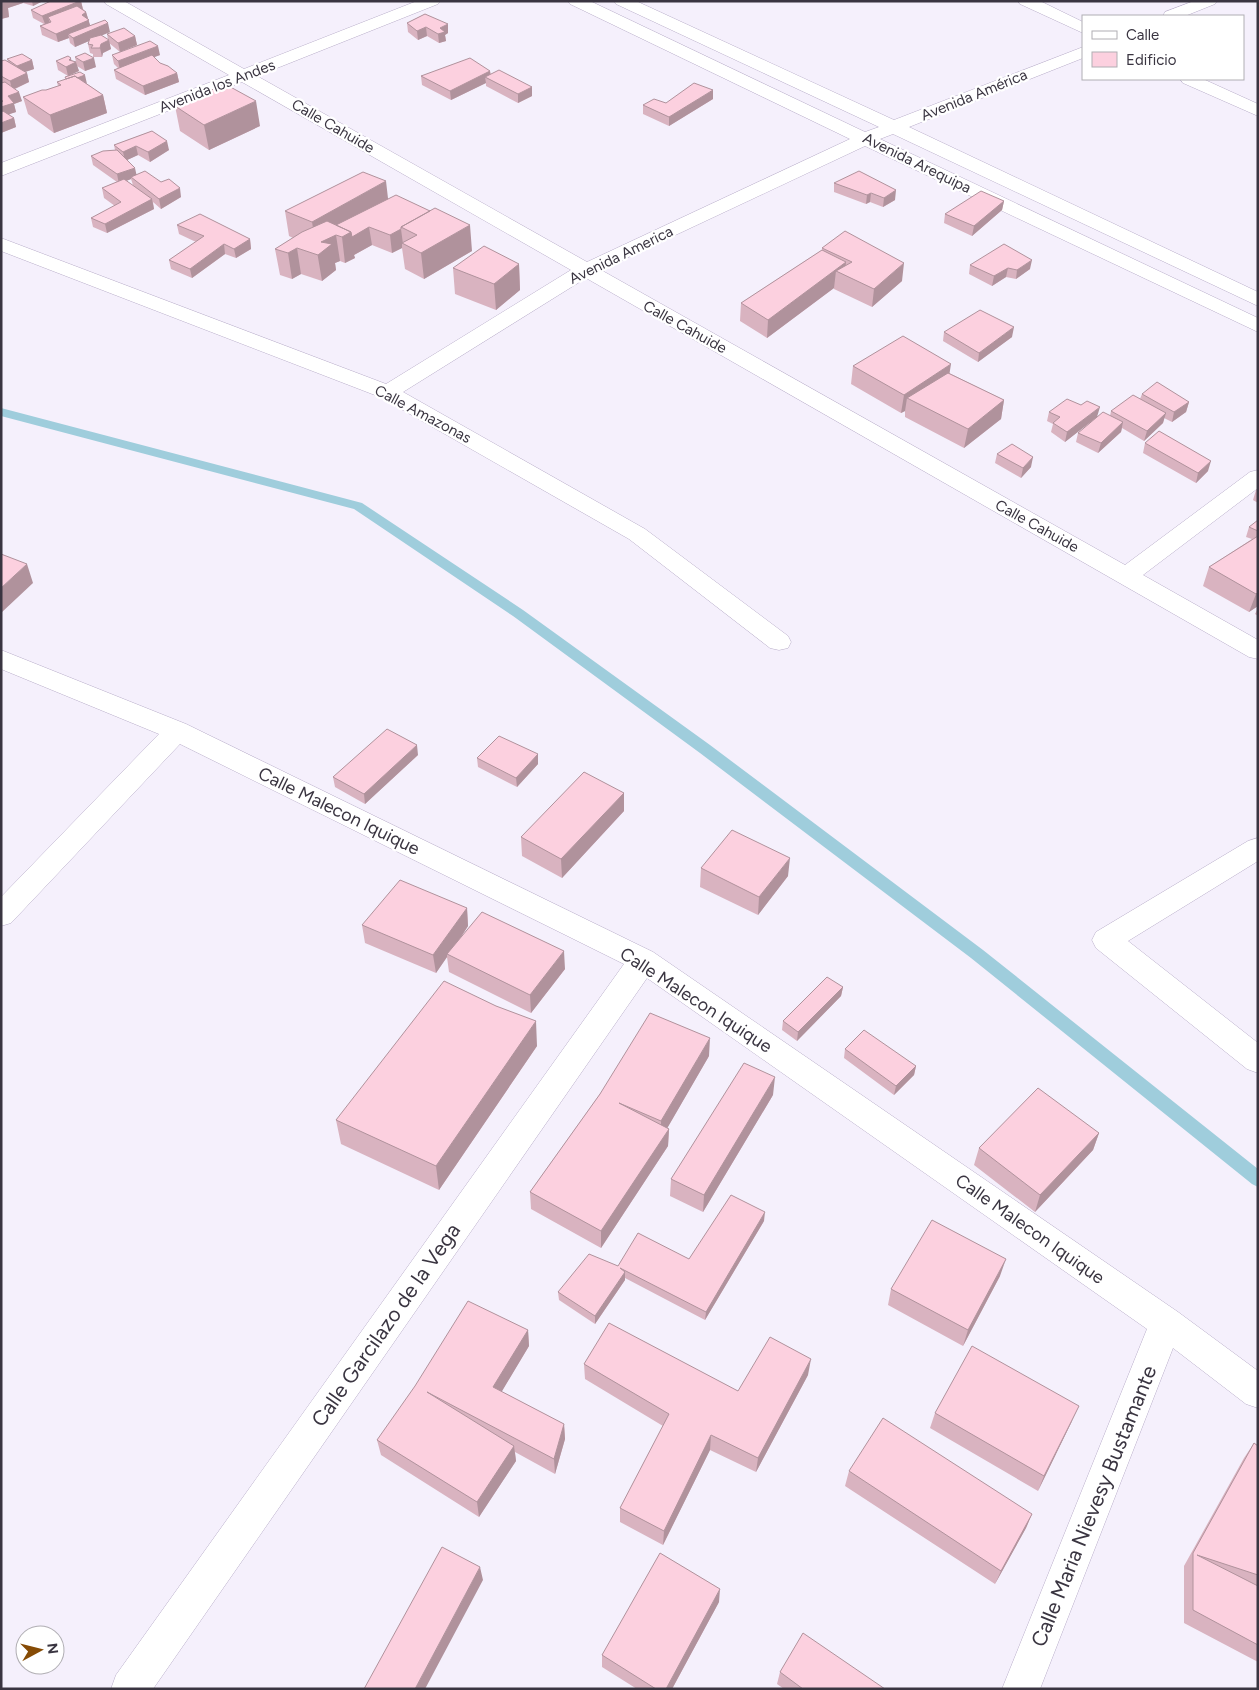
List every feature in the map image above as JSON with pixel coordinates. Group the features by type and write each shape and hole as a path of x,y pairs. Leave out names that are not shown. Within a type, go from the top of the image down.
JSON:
{"street":[{"name":"Calle Cahuide","path":"112,1 1258,651"},
{"name":"Avenida los Andes","path":"1,170 432,1"},
{"name":"Avenida Arequipa","path":"576,1 1258,326"},
{"name":"Avenida Arequipa","path":"622,1 894,127 1258,300"},
{"path":"1026,1 1082,28"},
{"path":"1173,15 1208,1"},
{"name":"Avenida América","path":"866,138 1082,52"},
{"path":"1191,80 1258,111"},
{"name":"Avenida America","path":"388,392 584,270 866,138"},
{"name":"Calle Amazonas","path":"1,244 388,392 637,534 779,642"},
{"path":"1126,576 1258,477"},
{"name":"Calle Malecon Iquique","path":"1,658 177,731 643,960 1166,1323 1258,1392"},
{"path":"1,915 177,731"},
{"path":"1258,848 1106,940 1258,1060"},
{"name":"Calle Garcilazo de la Vega","path":"130,1689 643,960"},
{"name":"Calle Maria Nievesy Bustamante","path":"1021,1689 1166,1323"}],"building":[{"path":"51,1 80,1 42,16 31,10"},
{"path":"77,6 86,12 82,15 89,20 56,34 40,26 51,22 48,17"},
{"path":"425,14 448,24 440,28 445,32 438,34 426,27 417,31 407,23"},
{"path":"105,20 108,23 73,38 68,34"},
{"path":"124,28 135,36 118,43 107,34"},
{"path":"101,35 109,40 101,44 100,48 91,48 93,45 88,44 90,38"},
{"path":"150,41 158,46 118,61 112,55"},
{"path":"85,53 94,58 83,62 75,57"},
{"path":"22,54 32,60 17,66 7,59"},
{"path":"152,55 160,63 177,73 143,86 114,70"},
{"path":"68,56 71,58 69,60 76,62 66,67 56,61"},
{"path":"470,58 490,71 450,91 421,76"},
{"path":"5,60 27,73 10,81 1,76 1,61"},
{"path":"499,70 532,87 518,94 485,77"},
{"path":"80,72 85,75 77,78 75,76 66,79 65,77"},
{"path":"75,76 103,95 50,115 23,97 61,85 57,82"},
{"path":"5,82 19,92 8,96 14,103 1,107 1,102 3,101 1,101 1,83"},
{"path":"694,83 713,90 669,117 643,105 654,99 666,103"},
{"path":"225,84 256,101 204,125 175,106"},
{"path":"3,111 14,118 1,123 1,112"},
{"path":"152,131 167,141 148,152 136,146 123,152 114,145"},
{"path":"117,150 135,168 117,174 91,156 103,151"},
{"path":"145,171 161,182 169,179 180,188 159,199 131,177"},
{"path":"859,171 896,190 884,198 871,193 867,195 834,183"},
{"path":"363,172 386,181 312,222 285,211"},
{"path":"124,179 152,199 105,224 91,218 121,202 102,188"},
{"path":"981,191 1004,201 974,226 945,214"},
{"path":"396,195 430,211 390,235 369,227 352,237 351,232 336,225"},
{"path":"435,208 470,225 421,253 402,243 417,235 401,227"},
{"path":"200,214 250,239 234,249 224,244 190,269 169,260 204,236 177,225"},
{"path":"327,221 351,232 342,237 336,235 321,242 332,244 318,255 297,248 288,253 275,249 302,232"},
{"path":"845,231 904,263 874,289 836,271 852,262 822,248"},
{"path":"1004,244 1032,260 1017,270 1008,268 994,276 970,265"},
{"path":"484,246 519,264 494,284 453,268"},
{"path":"822,250 846,262 768,320 741,303"},
{"path":"980,310 1014,327 979,353 944,332"},
{"path":"903,336 951,364 904,395 853,366"},
{"path":"948,373 1004,400 968,429 907,398"},
{"path":"1157,382 1189,402 1174,412 1142,394"},
{"path":"1133,395 1166,413 1147,431 1111,411"},
{"path":"1067,399 1081,405 1087,401 1100,407 1067,432 1053,423 1060,417 1049,412"},
{"path":"1103,412 1123,422 1101,443 1078,433"},
{"path":"1159,431 1211,461 1198,473 1145,443"},
{"path":"1012,444 1033,457 1023,468 997,454"},
{"path":"1258,520 1258,531 1249,527"},
{"path":"1258,536 1258,592 1256,594 1209,567"},
{"path":"1,554 27,564 1,588"},
{"path":"387,729 417,745 364,794 333,777"},
{"path":"499,736 538,754 516,778 477,758"},
{"path":"584,772 624,793 561,859 521,837"},
{"path":"732,830 790,858 759,897 701,868"},
{"path":"400,880 467,908 433,955 362,925"},
{"path":"482,912 564,951 530,995 447,954"},
{"path":"827,977 843,987 798,1032 783,1021"},
{"path":"444,981 496,1006 536,1021 436,1166 336,1120"},
{"path":"650,1013 710,1038 661,1121 619,1103 669,1129 601,1231 530,1192 600,1094"},
{"path":"864,1030 916,1066 896,1086 845,1049"},
{"path":"744,1063 775,1077 704,1195 671,1179"},
{"path":"1038,1088 1099,1133 1040,1195 979,1148"},
{"path":"731,1195 765,1212 706,1312 620,1268 625,1272 595,1316 558,1292 589,1254 618,1266 638,1233 689,1259"},
{"path":"932,1220 1006,1259 968,1330 891,1289"},
{"path":"468,1301 528,1330 493,1387 564,1424 554,1459 427,1392 514,1446 477,1502 377,1440 415,1386"},
{"path":"609,1323 738,1391 770,1337 811,1359 758,1458 711,1435 664,1531 620,1508 669,1414 584,1364"},
{"path":"972,1346 1079,1406 1044,1476 935,1413"},
{"path":"883,1418 1032,1514 1001,1571 849,1471"},
{"path":"1254,1443 1258,1446 1258,1575 1197,1555 1258,1586 1258,1645 1193,1610 1193,1553"},
{"path":"442,1547 480,1567 415,1689 364,1689"},
{"path":"660,1553 720,1589 666,1689 656,1689 602,1655"},
{"path":"803,1633 885,1689 803,1689 780,1672"}],"waterway":[{"path":"1,412 358,506 518,613 705,749 977,954 1258,1179"}]}
